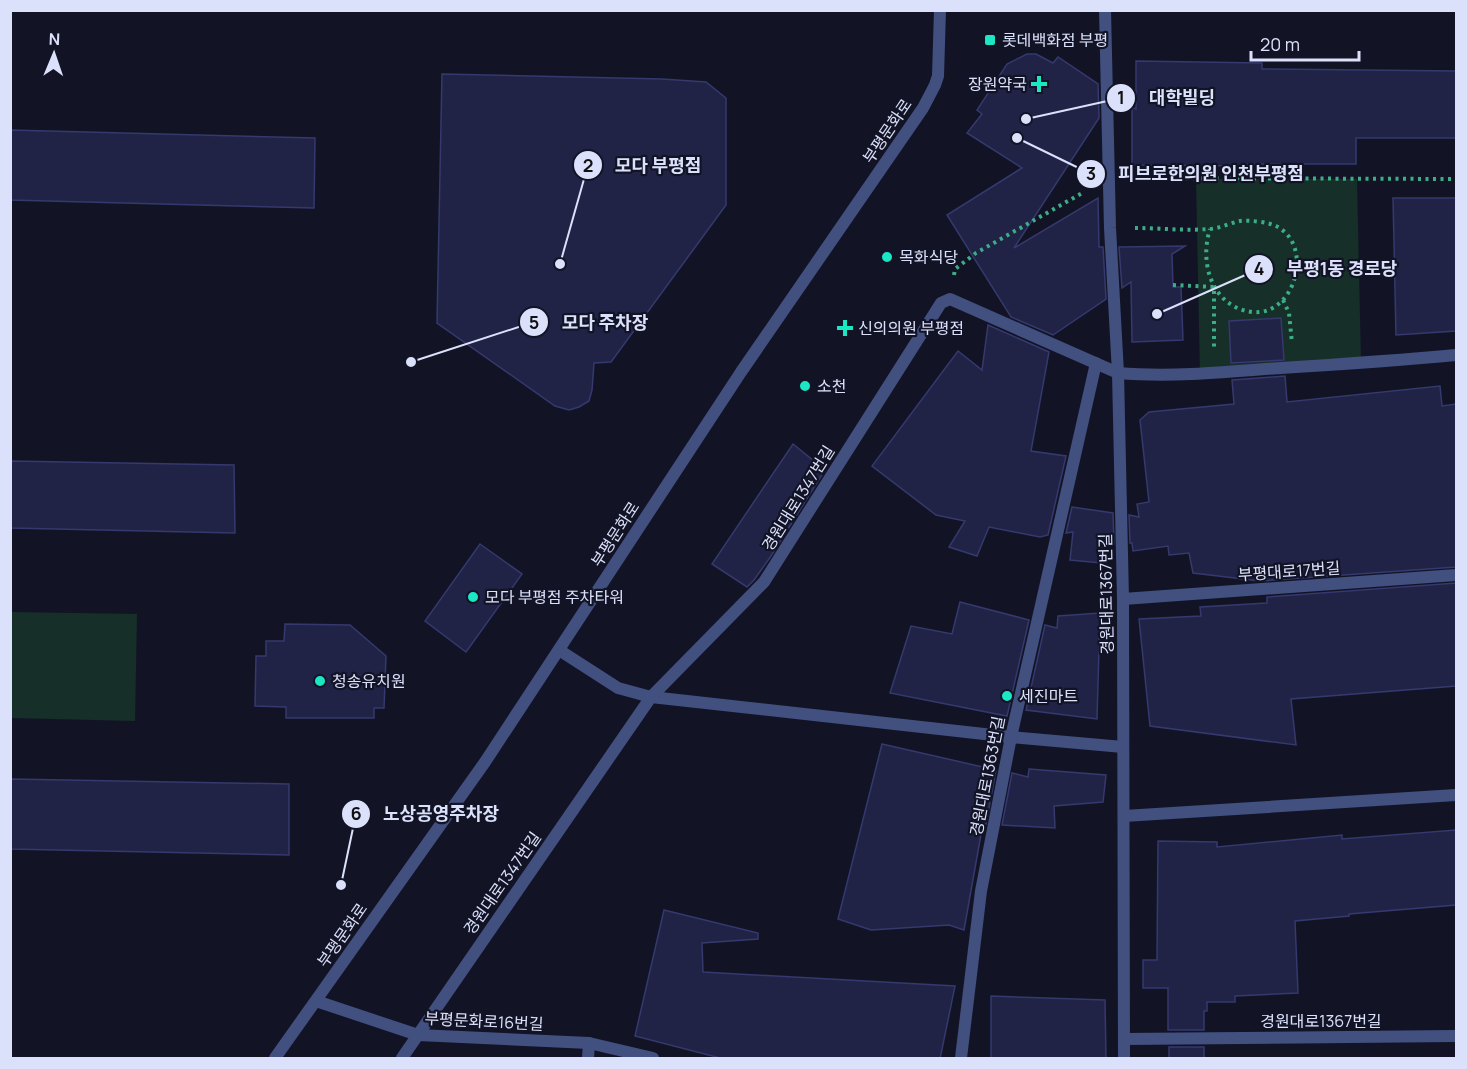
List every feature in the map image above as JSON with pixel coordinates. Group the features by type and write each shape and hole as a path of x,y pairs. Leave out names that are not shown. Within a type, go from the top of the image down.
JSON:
{"street":[{"name":"부평문화로","path":"275,1059 485,762 741,372 923,108 938,76 940,10"},
{"name":"경원대로1367번길","path":"1105,10 1110,228 1118,373 1123,599 1124,1059"},
{"path":"950,299 1118,373 1143,375 1215,373 1456,355"},
{"name":"경원대로1347번길","path":"402,1059 651,697 764,582 941,303 950,299"},
{"name":"경원대로1363번길","path":"961,1059 981,891 1011,737 1096,363"},
{"name":"부평대로17번길","path":"1123,599 1456,575"},
{"path":"559,650 618,688 651,697 1011,737 1123,747"},
{"path":"1124,816 1456,795"},
{"name":"부평문화로16번길","path":"316,1001 418,1035 589,1043 653,1059"},
{"name":"경원대로1367번길","path":"1124,1039 1451,1036"},
{"path":"588,1059 589,1043"}],"path":[{"path":"950,299 955,269 976,253 1109,178 1456,179"},
{"path":"1110,228 1210,229 1240,221 1276,226 1288,236 1296,249 1297,268 1292,287 1283,300 1272,308 1254,312 1235,306 1225,299 1214,287 1210,278 1207,261 1210,229"},
{"path":"1173,285 1214,287"},
{"path":"1214,287 1215,373"},
{"path":"1283,300 1290,317 1293,368"}],"green space":[{"path":"1196,179 1357,179 1361,363 1200,374"},
{"path":"11,612 137,614 135,721 11,718"}],"building":[{"path":"1027,54 1036,54 1053,63 1058,57 1098,84 1099,118 1014,248 1098,198 1099,247 1103,247 1106,299 1053,335 1011,317 947,215 1022,168 967,133 982,114 977,110 1007,64"},
{"path":"1136,61 1262,63 1262,69 1456,71 1456,138 1356,138 1356,164 1132,165 1132,107 1136,109"},
{"path":"442,74 706,82 726,98 726,205 611,362 594,363 589,401 579,407 569,410 555,406 437,323"},
{"path":"10,130 315,138 314,208 10,200"},
{"path":"1393,198 1456,198 1456,331 1396,335"},
{"path":"1185,246 1172,254 1173,287 1181,287 1183,340 1132,342 1131,282 1122,288 1119,247"},
{"path":"1281,318 1284,360 1231,363 1229,321"},
{"path":"988,325 1049,352 1031,451 1066,456 1048,535 1040,537 989,527 977,556 949,547 965,521 936,515 872,466 958,351 982,370"},
{"path":"1285,376 1287,402 1440,386 1442,406 1456,404 1456,567 1260,581 1193,573 1189,553 1169,555 1168,546 1133,551 1132,543 1130,543 1129,515 1139,517 1137,504 1149,502 1140,420 1149,412 1234,404 1232,380"},
{"path":"793,444 825,470 771,556 747,587 712,564"},
{"path":"10,461 234,465 235,533 10,528"},
{"path":"1072,507 1113,513 1114,544 1102,544 1101,563 1070,560 1073,532 1066,533"},
{"name":"모다 부평점 주차타워","path":"480,544 522,574 466,652 425,621"},
{"path":"1456,583 1456,686 1291,699 1296,745 1150,726 1139,619 1201,616 1200,607 1267,603 1267,597"},
{"path":"960,602 1029,620 1007,716 890,693 911,626 952,634"},
{"path":"1100,613 1097,719 1026,710 1045,625 1057,628 1058,616"},
{"name":"청송유치원","path":"285,624 350,625 386,656 384,708 374,708 374,718 286,718 286,707 255,706 256,656 266,656 266,641 284,641"},
{"path":"882,744 996,770 986,824 983,823 964,930 949,925 871,930 838,919"},
{"path":"1029,769 1106,775 1103,802 1054,806 1055,828 1002,825 1012,773 1028,777"},
{"path":"10,779 289,784 289,855 10,849"},
{"path":"1456,830 1456,905 1295,921 1298,993 1235,996 1235,1002 1207,1002 1207,1011 1204,1011 1204,1030 1168,1030 1168,988 1143,988 1143,960 1157,960 1158,841 1217,842 1217,847 1342,835 1342,839"},
{"path":"664,910 758,933 758,939 702,943 703,972 955,986 940,1059 724,1059 635,1036"},
{"path":"991,996 1105,1000 1106,1059 991,1059"},
{"path":"1169,1047 1204,1047 1204,1059 1169,1059"}],"place":[{"name":"롯데백화점 부평","path":"990,40"},
{"name":"장원약국","path":"1039,84"},
{"name":"대학빌딩","path":"1026,119"},
{"name":"피브로한의원 인천부평점","path":"1017,138"},
{"name":"목화식당","path":"887,257"},
{"name":"모다 부평점","path":"560,264"},
{"name":"부평1동 경로당","path":"1157,314"},
{"name":"신의의원 부평점","path":"845,328"},
{"name":"모다 주차장","path":"411,362"},
{"name":"소천","path":"805,386"},
{"name":"모다 부평점 주차타워","path":"473,597"},
{"name":"청송유치원","path":"320,681"},
{"name":"세진마트","path":"1007,696"},
{"name":"노상공영주차장","path":"341,885"}]}
